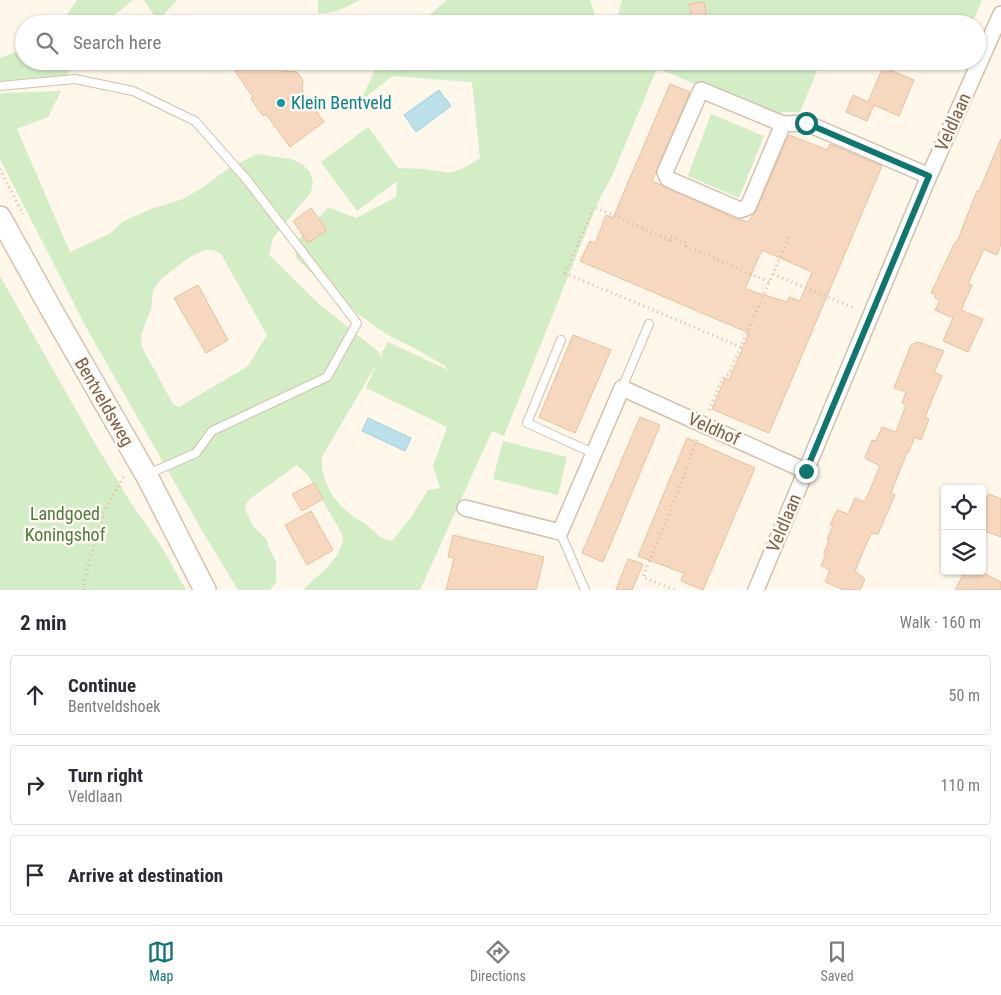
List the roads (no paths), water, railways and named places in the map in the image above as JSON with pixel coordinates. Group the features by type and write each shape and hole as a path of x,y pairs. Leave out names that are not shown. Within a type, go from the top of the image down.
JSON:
{"street":[{"name":"Veldlaan","path":"986,48 1001,14"},
{"name":"Veldlaan","path":"756,590 870,315 976,70"},
{"path":"783,124 748,207 740,210 668,179 666,172 701,90 783,124 806,123 929,176"},
{"name":"Bentveldsweg","path":"0,217 51,309 136,474 205,590"},
{"path":"465,508 560,532 622,388"},
{"name":"Veldhof","path":"622,388 806,471"}],"lane":[{"path":"0,86 76,79 133,91 195,121 247,180 357,323 327,377 212,431 196,453 136,474"},
{"path":"622,388 649,324"},
{"path":"561,340 527,423 593,453"},
{"path":"560,532 585,590"}],"water":[{"path":"439,90 451,106 416,132 404,115"},
{"path":"368,418 411,438 405,451 362,431"}],"place":[{"name":"Klein Bentveld","path":"281,103"}],"park label":[{"name":"Landgoed Koningshof","path":"65,524"}]}
